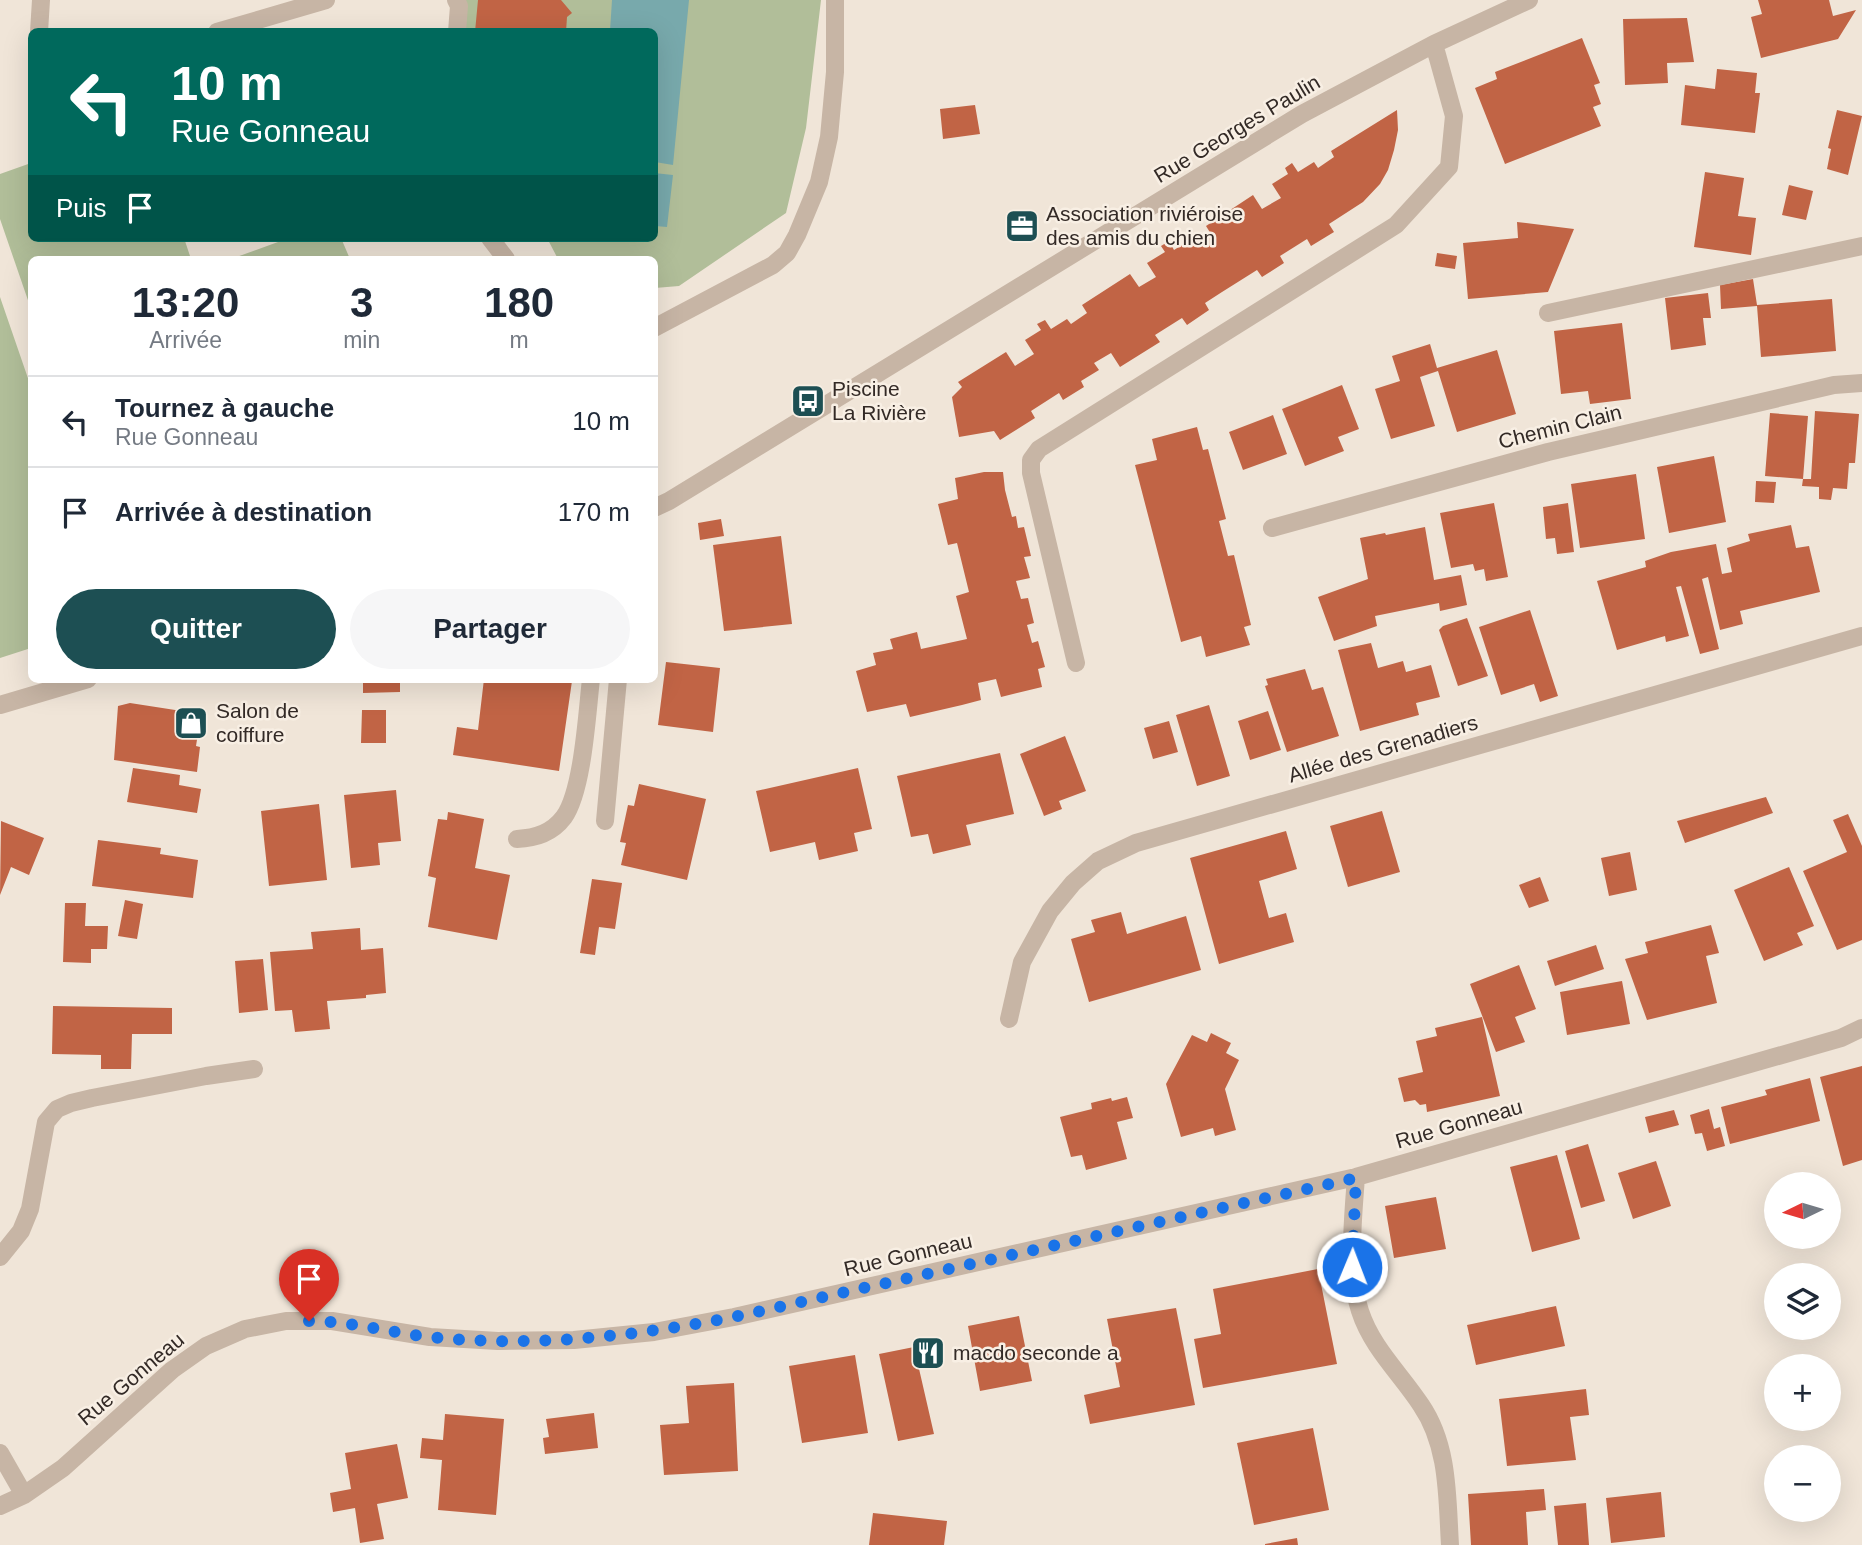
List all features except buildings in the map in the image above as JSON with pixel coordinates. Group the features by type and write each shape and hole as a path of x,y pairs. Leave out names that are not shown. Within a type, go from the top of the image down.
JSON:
{"street":[{"path":"39,28 41,0"},
{"path":"232,28 326,0"},
{"path":"456,0 459,6 457,28"},
{"path":"658,326 773,265 787,253 819,182 829,138 835,72 835,0"},
{"name":"Rue Georges Paulin","path":"658,506 1302,114 1434,44 1529,0"},
{"path":"1076,663 1031,473 1031,460 1039,449 1396,225 1449,167 1454,116 1434,44"},
{"path":"493,242 504,256"},
{"path":"1548,313 1862,246"},
{"name":"Chemin Clain","path":"1272,528 1548,452 1834,385 1862,383"},
{"name":"Allée des Grenadiers","path":"1009,1019 1022,962 1050,911 1073,883 1098,860 1136,843 1862,636"},
{"path":"0,705 74,683"},
{"path":"517,838 536,838 551,830 564,818 573,799 579,770 591,683"},
{"path":"605,821 618,683"},
{"name":"Rue Gonneau","path":"0,1506 24,1495 63,1468 172,1370 206,1346 245,1329 286,1321 332,1321 430,1337 498,1341 575,1340 654,1332 734,1317 1356,1178 1841,1038 1862,1028"},
{"path":"0,1257 21,1231 30,1209 46,1122 57,1109 92,1098 254,1069"},
{"path":"1356,1178 1352,1267 1359,1309 1369,1334 1422,1405 1436,1432 1445,1470 1450,1545"},
{"path":"0,1453 24,1495"}],"green space":[{"path":"466,0 821,0 806,128 786,213 679,286 658,288 658,256 556,256 549,242 658,242 658,28 464,28"},
{"path":"28,164 28,242 185,242 190,256 28,256 28,300 0,219 0,174"},
{"path":"278,242 343,242 349,256 239,256"},
{"path":"0,297 28,378 28,649 0,658"}],"water":[{"path":"612,0 689,0 673,165 658,162 658,28 610,28"},
{"path":"658,173 673,175 667,227 658,226"}],"place":[{"name":"Association riviéroise des amis du chien","path":"1022,226"},
{"name":"Piscine La Rivière","path":"808,401"},
{"name":"Salon de coiffure","path":"191,723"},
{"name":"macdo seconde a","path":"928,1353"}],"route":[{"path":"309,1321 332,1321 430,1337 498,1341 575,1340 654,1332 734,1317 1356,1178 1352,1267"}]}
